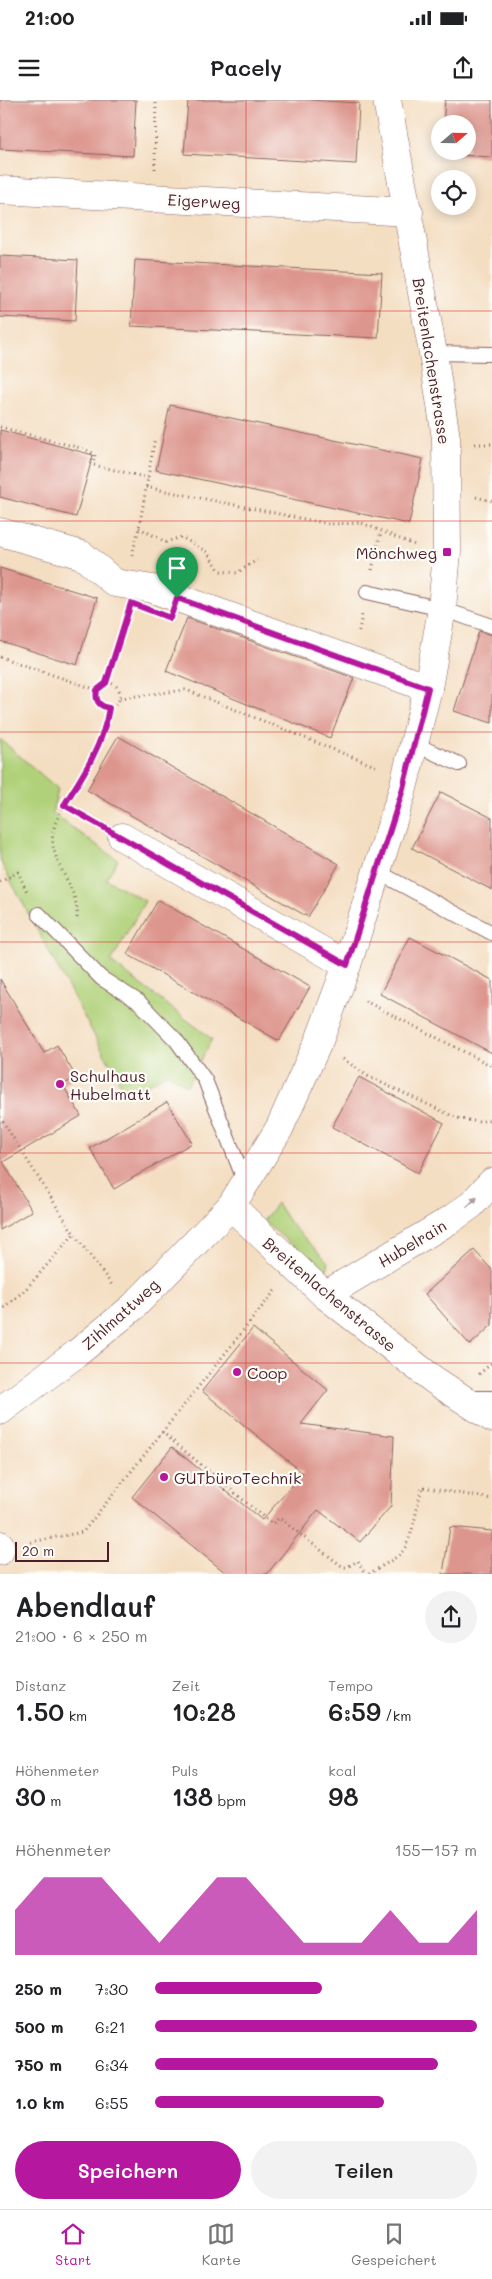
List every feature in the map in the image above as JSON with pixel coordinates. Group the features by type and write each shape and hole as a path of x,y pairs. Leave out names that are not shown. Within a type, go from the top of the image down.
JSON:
{"street":[{"name":"Breitenlachenstrasse","path":"387,100 409,212 446,438 447,552 442,609 428,688 402,792 347,965 320,1038 279,1129 231,1206 325,1295 434,1380 492,1418"},
{"name":"Eigerweg","path":"0,190 409,212"},
{"path":"0,532 82,555 115,583 153,589 428,688"},
{"path":"122,837 347,965"},
{"name":"Hubelrain","path":"325,1295 450,1220 471,1204 492,1182"},
{"name":"Zihlmattweg","path":"0,1411 76,1354 132,1306 231,1206"},
{"path":"0,1545 0,1551"}],"lane":[{"path":"433,353 492,354"},
{"path":"367,592 442,609 492,626"},
{"path":"414,744 459,764"},
{"path":"376,871 492,933"},
{"path":"39,914 101,978 139,1002 176,1040 205,1080 245,1182"},
{"path":"461,1398 492,1398"}],"path":[{"path":"155,166 156,100"},
{"path":"0,428 84,449 95,454 94,465 148,478"},
{"path":"124,584 139,528 155,438"},
{"path":"466,443 492,444"},
{"path":"146,486 329,524 362,523 424,549"},
{"path":"468,495 492,501"},
{"path":"139,528 166,542 181,537 207,552 220,571 237,572 257,560"},
{"path":"129,612 106,683 97,690 95,696 102,707 109,708 118,702 120,698 190,691 382,769"},
{"path":"0,657 97,690"},
{"path":"106,683 117,687 120,698"},
{"path":"70,946 75,933 78,906 52,848 53,831 64,805 85,773 102,738 109,708"},
{"path":"64,805 122,837"},
{"path":"0,882 18,872"},
{"path":"357,997 492,1066"},
{"path":"336,1054 369,1077 457,1118 479,1122 492,1119"},
{"path":"0,1118 74,1234 114,1287"},
{"path":"0,1311 26,1289 74,1234"},
{"path":"31,1542 83,1532 278,1286"},
{"path":"162,1432 272,1524 279,1518 343,1567 358,1561 367,1574 401,1553 411,1539 422,1487 492,1499"}],"green space":[{"path":"0,739 58,789 52,813 118,860 106,879 145,901 111,962 212,1039 187,1086 168,1073 127,1096 0,861"},
{"path":"277,1203 290,1223 328,1262 328,1268 324,1271 263,1221"}],"building":[{"path":"0,100 136,100 133,156 0,149"},
{"path":"188,100 309,100 359,103 356,164 184,154"},
{"path":"445,100 492,100 492,157 476,156 476,115 444,115"},
{"path":"0,256 78,260 75,321 0,317"},
{"path":"135,260 382,273 378,338 131,326"},
{"path":"170,405 423,459 409,524 156,470"},
{"path":"0,430 93,455 76,517 0,497"},
{"path":"0,568 97,598 77,665 0,641"},
{"path":"187,618 354,678 330,738 166,671"},
{"path":"479,631 492,635 492,723 454,711"},
{"path":"118,736 339,864 308,917 87,790"},
{"path":"441,792 492,818 492,890 412,848"},
{"path":"158,900 310,987 279,1041 127,954"},
{"path":"410,937 492,980 492,1053 380,994"},
{"path":"0,979 44,1053 57,1045 76,1077 63,1085 81,1116 3,1162 32,1211 0,1230"},
{"path":"359,1077 444,1123 418,1173 332,1127"},
{"path":"167,1102 192,1143 114,1189 90,1148"},
{"path":"474,1250 492,1270 492,1325 470,1345 425,1294"},
{"path":"253,1328 328,1390 301,1424 394,1436 391,1506 360,1542 318,1510 267,1574 227,1574 132,1497 172,1447 262,1520 303,1473 202,1391"},
{"path":"450,1527 492,1531 492,1574 443,1574"}],"place":[{"name":"Mönchweg","path":"447,552"},
{"name":"Schulhaus Hubelmatt","path":"60,1084"},
{"name":"Coop","path":"237,1372"},
{"name":"GUTbüroTechnik","path":"164,1477"}],"route":[{"path":"177,598 428,688 402,792 347,965 64,805 85,773 102,738 109,708 102,707 95,696 99,687 106,683 131,603 170,618 177,598"}]}
